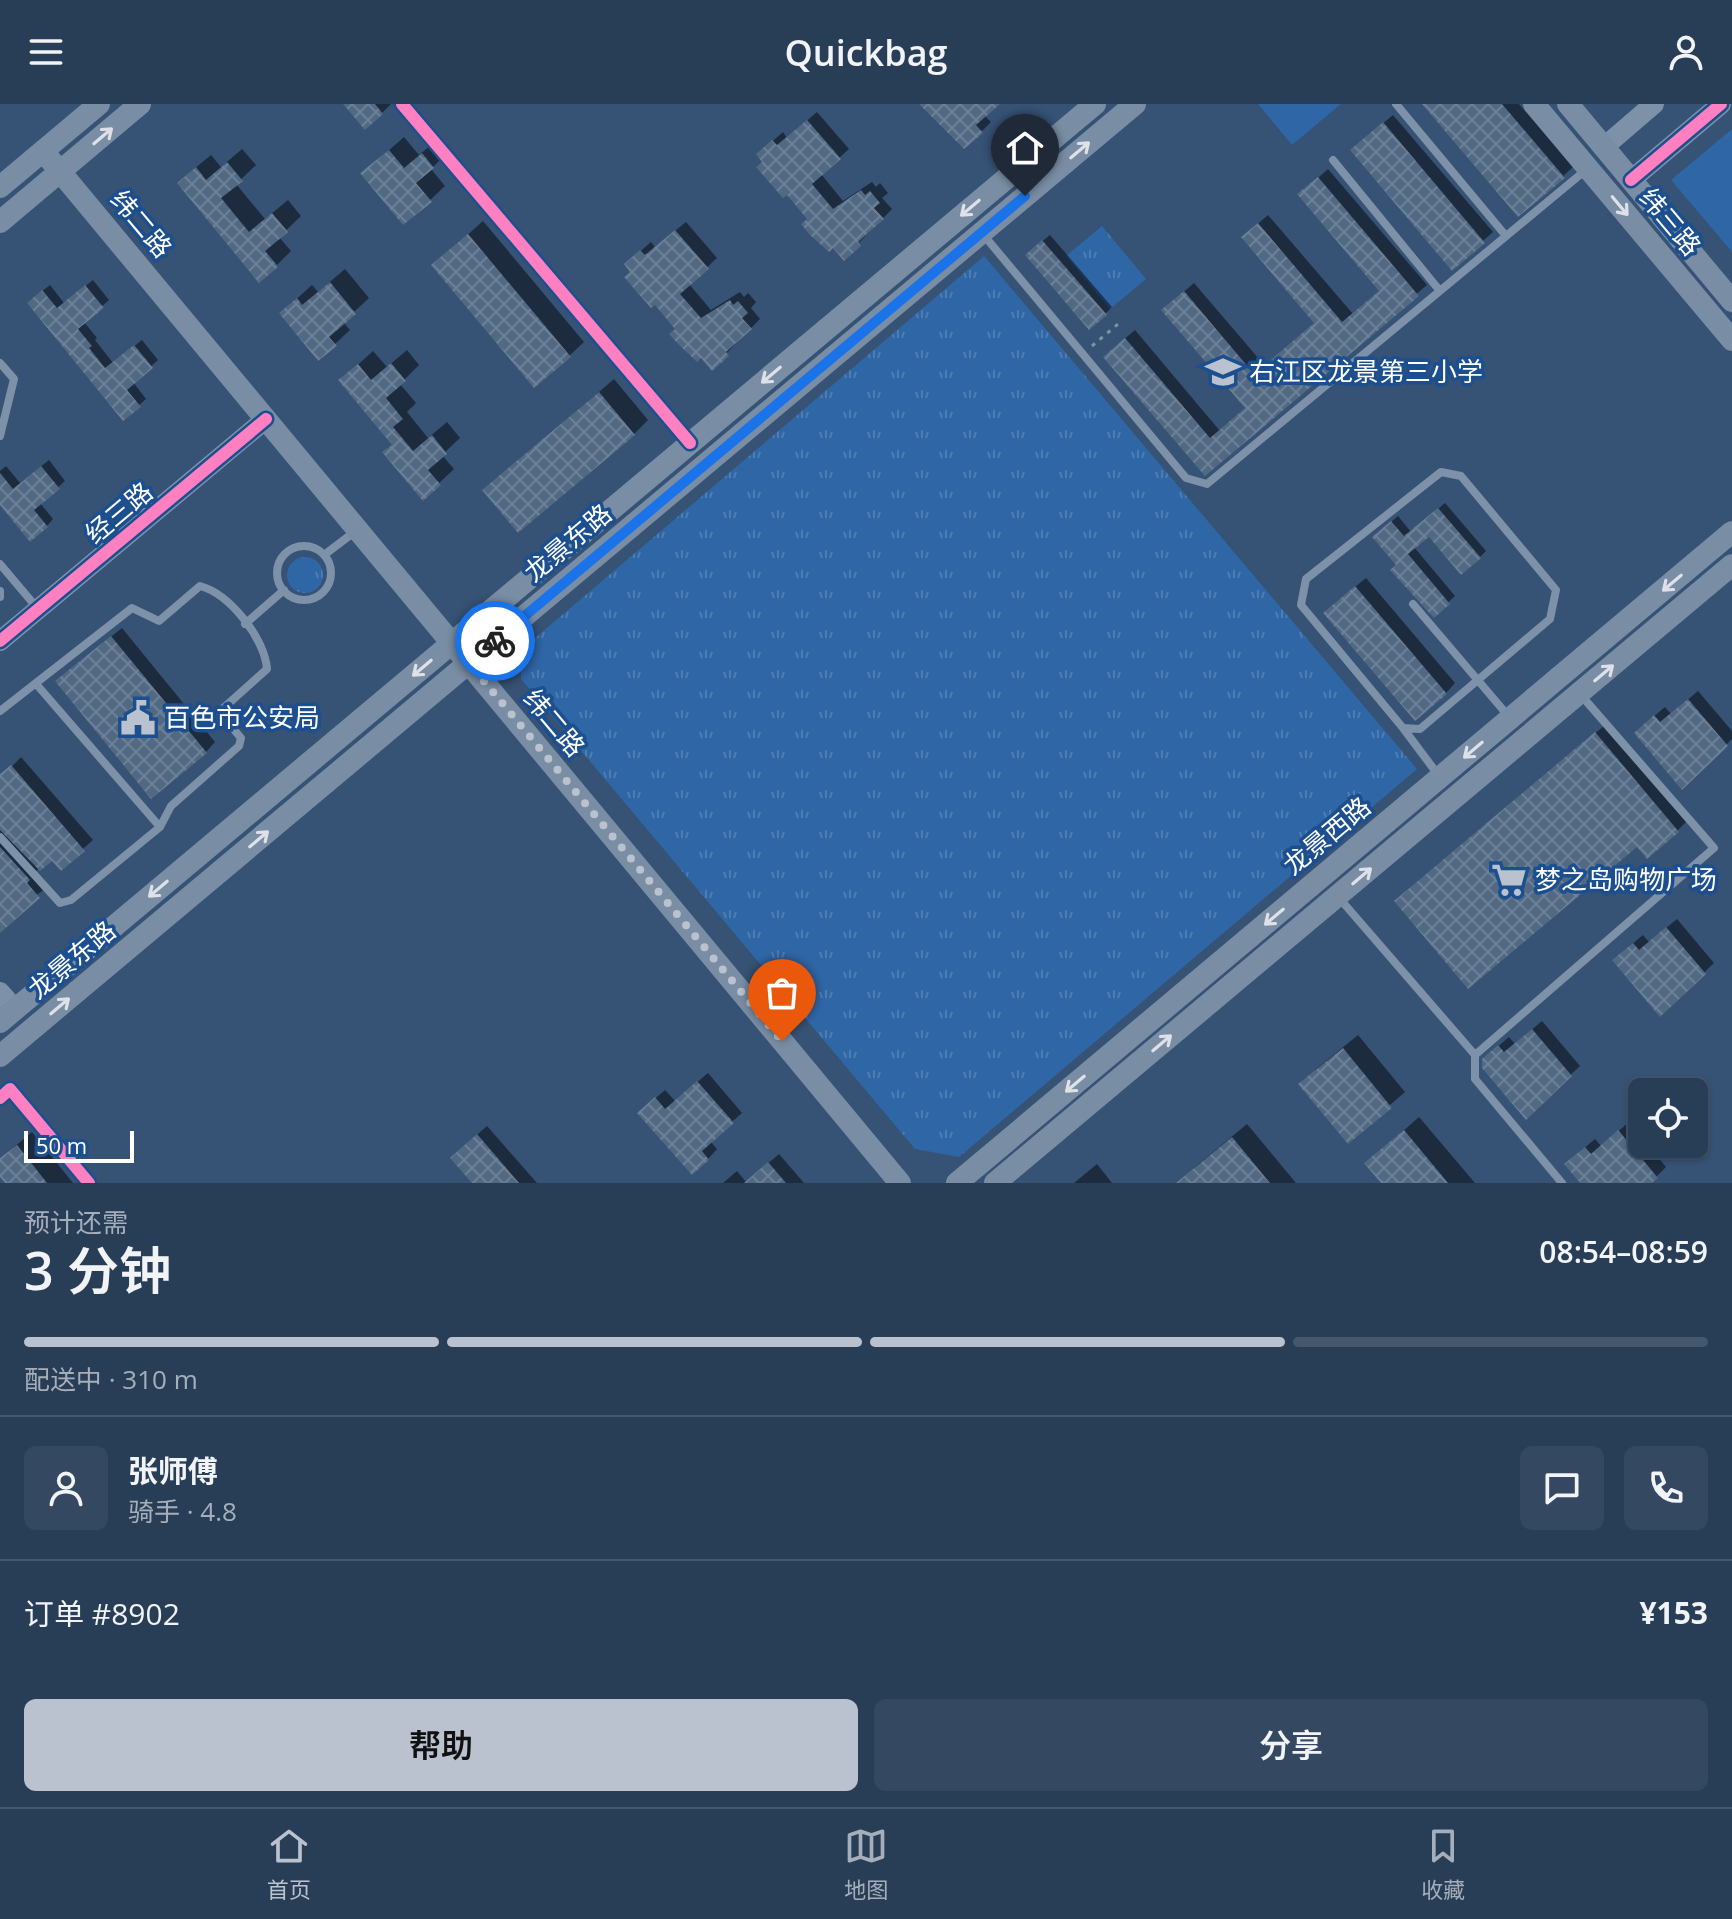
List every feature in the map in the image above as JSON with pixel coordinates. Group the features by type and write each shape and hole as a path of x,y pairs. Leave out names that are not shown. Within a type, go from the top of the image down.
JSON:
{"main road":[{"path":"0,187 99,104"},
{"path":"0,222 140,104"},
{"name":"龙景东路","path":"5,1008 452,643 1095,104"},
{"name":"龙景东路","path":"0,1056 1135,104"},
{"name":"纬三路","path":"1534,104 1732,340"},
{"name":"纬三路","path":"1568,104 1732,301"},
{"name":"纬二路","path":"43,151 900,1183"},
{"name":"龙景西路","path":"957,1183 1732,532"},
{"name":"龙景西路","path":"995,1183 1732,565"}],"street":[{"path":"402,104 690,443"},
{"path":"1604,147 1654,104"},
{"path":"1631,180 1721,104"},
{"name":"经三路","path":"0,641 266,419"},
{"path":"0,1098 10,1089 89,1183"}],"lane":[{"path":"1396,104 1506,236"},
{"path":"1333,160 1440,291"},
{"path":"981,233 1186,478 1207,484 1588,168"},
{"path":"0,363 14,379 0,436"},
{"path":"1403,728 1420,729 1550,619 1556,590 1461,476 1441,472 1306,579 1301,605 1440,777"},
{"path":"324,555 358,529"},
{"path":"303,546 324,555 331,570 324,592 305,600 292,597 284,590 277,571 288,551 303,546"},
{"path":"0,564 38,609"},
{"path":"0,711 132,608 159,621 200,586 216,591 266,652 267,669 219,712 241,738 239,746 171,806 160,827 71,900 60,903 0,837"},
{"path":"245,624 284,590"},
{"path":"1413,604 1511,718"},
{"path":"37,685 160,827"},
{"path":"1475,1055 1714,848 1580,693"},
{"path":"1338,896 1475,1055 1475,1079 1562,1183"}],"path":[{"path":"1082,354 1118,324"}],"green space":[{"path":"1258,104 1341,104 1292,145"},
{"path":"1732,129 1732,252 1671,180"},
{"path":"1102,226 1146,279 1110,309 1066,256"},
{"path":"984,256 1417,769 959,1157 915,1149 521,679 521,650"},
{"path":"305,557 318,562 323,575 318,588 305,593 292,588 287,575 292,562"}],"building":[{"path":"343,104 375,104 383,114 365,130"},
{"path":"919,104 1000,104 976,125 983,133 964,149"},
{"path":"1422,104 1502,104 1565,178 1518,217"},
{"path":"807,120 841,159 812,184 833,209 861,190 865,195 870,191 880,203 874,208 884,219 858,242 861,246 844,261 833,248 829,252 810,235 801,224 807,219 787,195 783,198 756,167 762,162 756,154 772,140 777,145"},
{"path":"1383,122 1485,243 1452,271 1350,150"},
{"path":"389,150 404,168 422,153 434,168 416,183 432,202 403,225 360,173"},
{"path":"227,162 243,181 221,198 249,232 272,213 288,232 265,251 278,267 259,283 177,183 196,167 206,180"},
{"path":"1318,177 1419,296 1205,476 1103,357 1125,338 1210,438 1245,408 1161,310 1184,291 1254,374 1314,323 1241,237 1258,223 1342,322 1379,291 1297,194"},
{"path":"675,230 709,269 680,294 701,318 730,300 733,305 738,301 748,313 742,318 752,329 726,352 729,356 712,371 701,358 697,362 678,344 669,334 675,329 655,305 651,308 624,277 630,272 624,264 640,250 645,255"},
{"path":"468,234 571,357 534,388 431,265"},
{"path":"1042,240 1107,315 1089,330 1025,255"},
{"path":"330,282 356,314 329,337 337,346 318,361 279,313 297,298 302,305"},
{"path":"85,285 104,308 78,329 105,368 134,345 153,368 127,390 141,407 123,421 27,303 42,290 57,308"},
{"path":"391,363 406,381 386,398 403,419 393,427 413,451 432,435 447,454 428,470 441,485 423,501 382,452 392,445 338,380 358,364 371,380"},
{"path":"599,392 635,435 518,533 482,490"},
{"path":"41,466 60,489 34,510 48,527 30,542 0,505 0,473 13,489"},
{"path":"1438,508 1481,558 1461,575 1429,537 1408,554 1450,604 1434,618 1390,570 1396,565 1372,537 1391,521 1404,536"},
{"path":"1355,586 1447,694 1415,721 1323,613"},
{"path":"111,636 207,753 151,799 55,681"},
{"path":"1688,699 1728,746 1682,790 1634,733 1654,715 1660,722"},
{"name":"梦之岛购物广场","path":"1595,732 1679,832 1647,859 1637,847 1468,989 1394,901"},
{"path":"11,765 85,851 61,871 52,861 40,871 0,830 0,774"},
{"path":"0,847 30,880 27,883 40,898 0,933"},
{"path":"1666,927 1706,974 1660,1017 1612,960 1633,943 1639,950"},
{"path":"1532,1029 1572,1076 1526,1120 1482,1068 1482,1059 1498,1045 1504,1052"},
{"path":"1343,1048 1392,1108 1348,1144 1298,1084"},
{"path":"697,1081 734,1123 702,1151 709,1160 692,1175 637,1113 655,1097 665,1109"},
{"path":"1404,1130 1448,1183 1381,1183 1364,1163"},
{"path":"1618,1130 1628,1142 1628,1158 1641,1158 1658,1178 1652,1183 1580,1183 1564,1164 1585,1147 1591,1154"},
{"path":"477,1134 519,1183 472,1183 450,1158"},
{"path":"1232,1137 1270,1183 1176,1183"},
{"path":"17,1145 47,1183 5,1183 0,1177 0,1158"},
{"path":"768,1162 786,1183 744,1183"}],"cycle path":[{"path":"402,104 690,443"},
{"path":"1631,180 1721,104"},
{"path":"0,641 266,419"},
{"path":"0,1098 10,1089 89,1183"}],"way so far":[{"path":"495,641 469,663 782,1041"}],"place":[{"name":"右江区龙景第三小学","path":"1223,372"},
{"name":"百色市公安局","path":"138,718"},
{"name":"梦之岛购物广场","path":"1509,880"}],"route":[{"path":"495,641 1025,196"}]}
